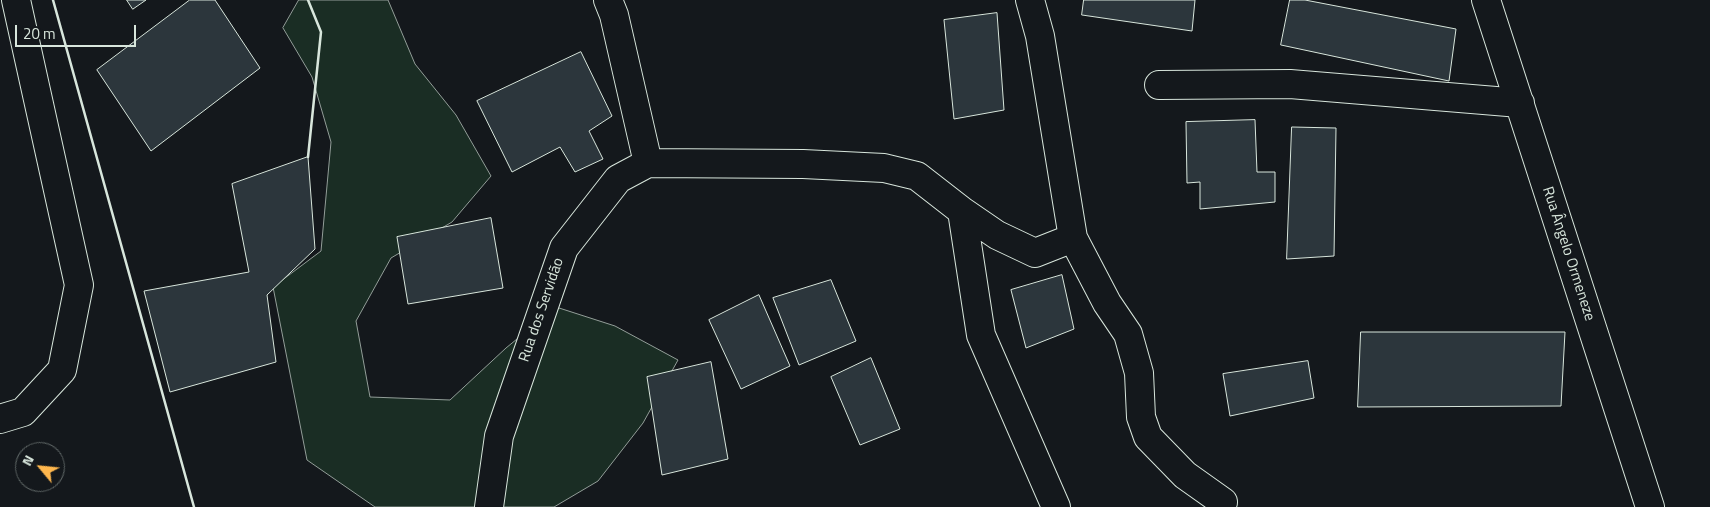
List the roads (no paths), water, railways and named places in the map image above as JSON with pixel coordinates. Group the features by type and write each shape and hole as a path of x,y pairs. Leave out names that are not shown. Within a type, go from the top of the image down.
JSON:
{"street":[{"path":"608,0 614,15 648,163 803,164 884,168 916,176 997,235 1035,253 1073,238"},
{"path":"1030,0 1040,36 1073,238 1106,303 1128,334 1139,373 1141,417 1148,437 1185,475 1222,502"},
{"name":"Rua Ângelo Ormeneze","path":"1486,0 1650,507"},
{"path":"0,419 23,412 62,370 79,285 12,15"},
{"path":"1159,85 1290,84 1520,103"},
{"name":"Rua dos Servidão","path":"489,507 499,436 564,248 618,179 648,163"},
{"path":"962,211 982,336 1056,507"}]}
